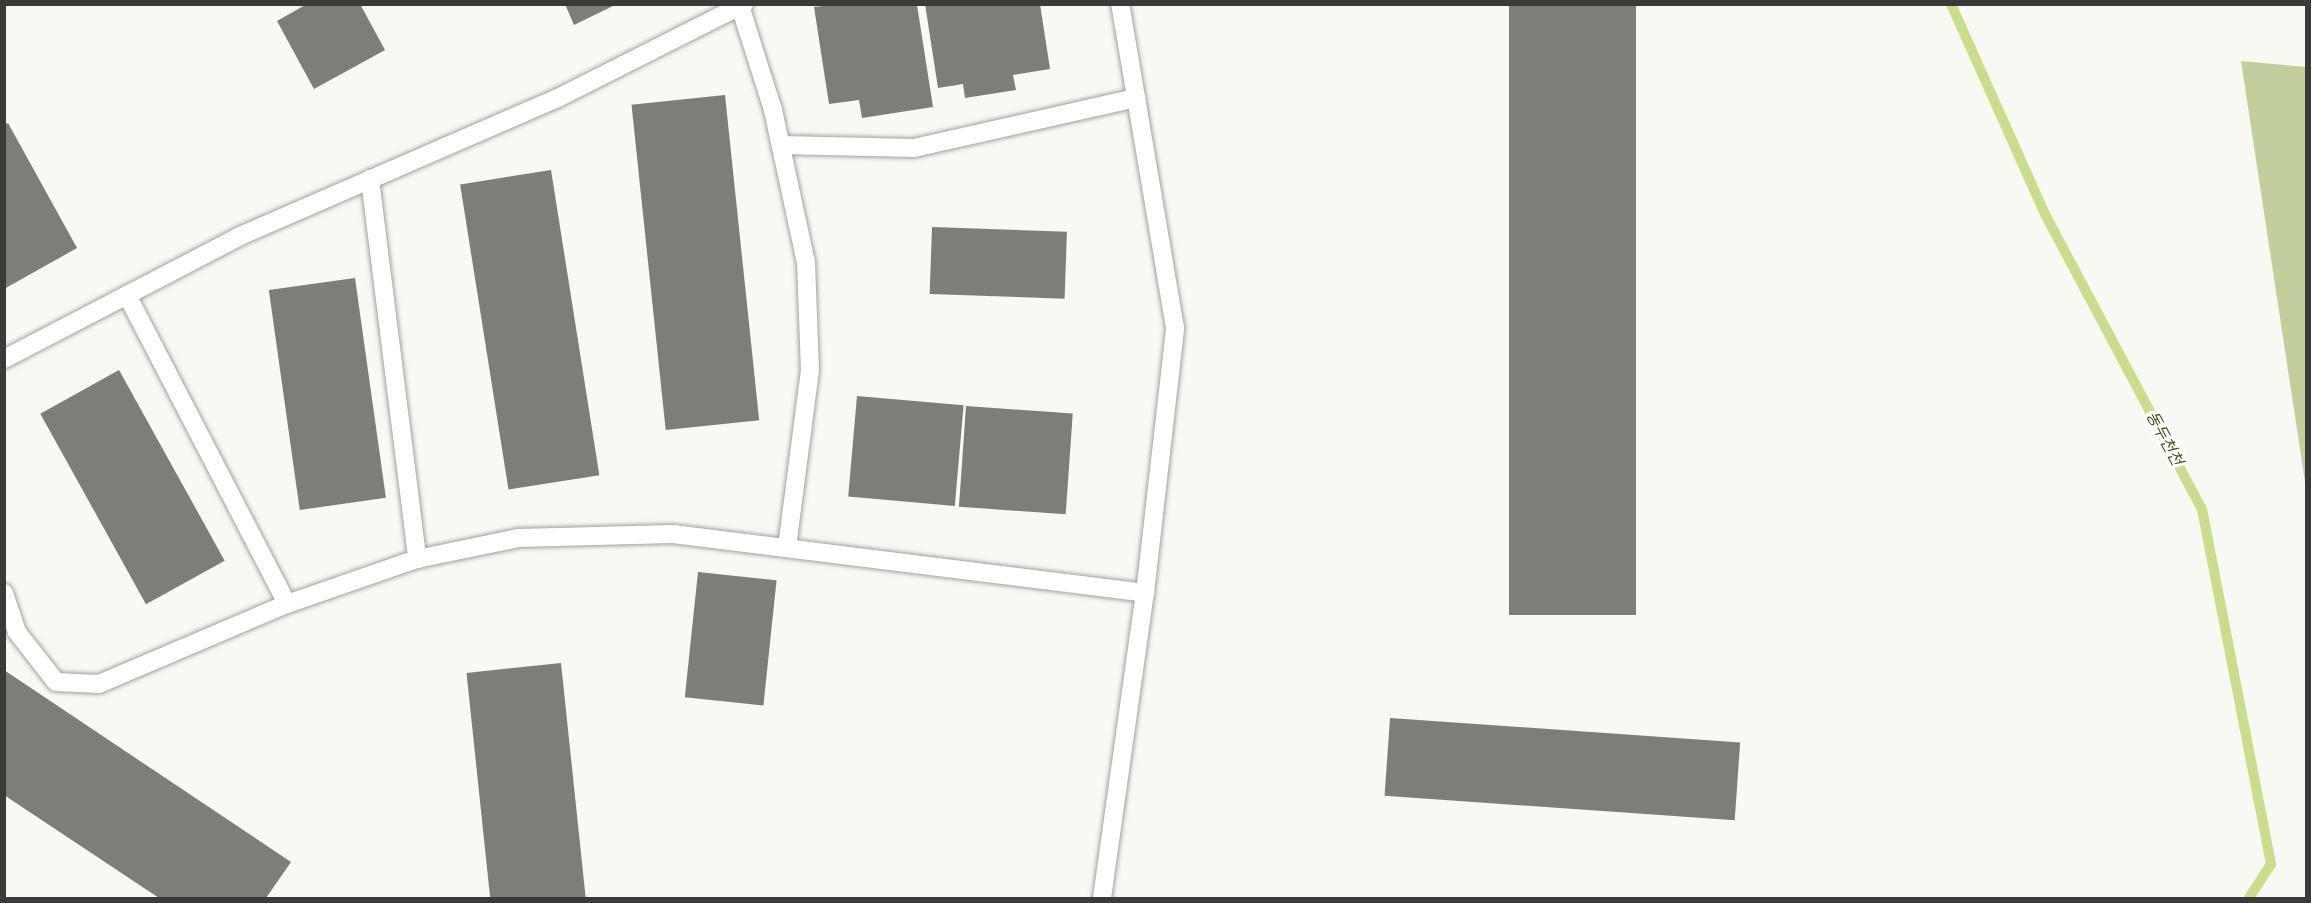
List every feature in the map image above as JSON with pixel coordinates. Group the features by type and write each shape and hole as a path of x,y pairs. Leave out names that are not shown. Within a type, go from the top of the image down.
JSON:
{"lane":[{"path":"1102,898 1145,593 1175,328 1120,4"},
{"path":"4,359 238,237 556,99 742,5 781,145 806,262 810,370 787,548"},
{"path":"781,145 914,148 1136,98"},
{"path":"370,179 417,559"},
{"path":"127,295 287,604"},
{"path":"4,593 17,632 56,682 99,684 287,604 417,559 518,538 673,534 1145,593"}],"green space":[{"path":"2241,61 2306,67 2306,497 2305,482"}],"building":[{"path":"307,4 360,4 385,50 314,89 277,21"},
{"path":"565,4 617,4 574,25"},
{"path":"925,4 1040,4 1050,69 1013,75 1016,90 965,98 963,84 938,88"},
{"path":"1509,4 1636,4 1636,615 1509,615"},
{"path":"917,5 933,107 862,118 859,100 829,104 814,7"},
{"path":"725,95 759,420 666,430 632,105"},
{"path":"8,123 77,248 4,289 4,125"},
{"path":"551,170 599,475 508,490 460,184"},
{"path":"932,227 1067,232 1065,299 930,294"},
{"path":"355,278 386,498 300,510 269,290"},
{"path":"119,370 225,561 146,604 40,414"},
{"path":"857,396 964,405 955,506 848,497"},
{"path":"966,406 1073,413 1066,514 959,507"},
{"path":"698,572 777,580 763,706 685,697"},
{"path":"561,663 586,898 490,898 467,673"},
{"path":"4,670 291,862 266,898 159,898 4,795"},
{"path":"1390,718 1740,742 1735,820 1385,796"}],"waterway":[{"name":"동두천천","path":"1951,4 2046,216 2202,509 2271,864 2249,898"}]}
